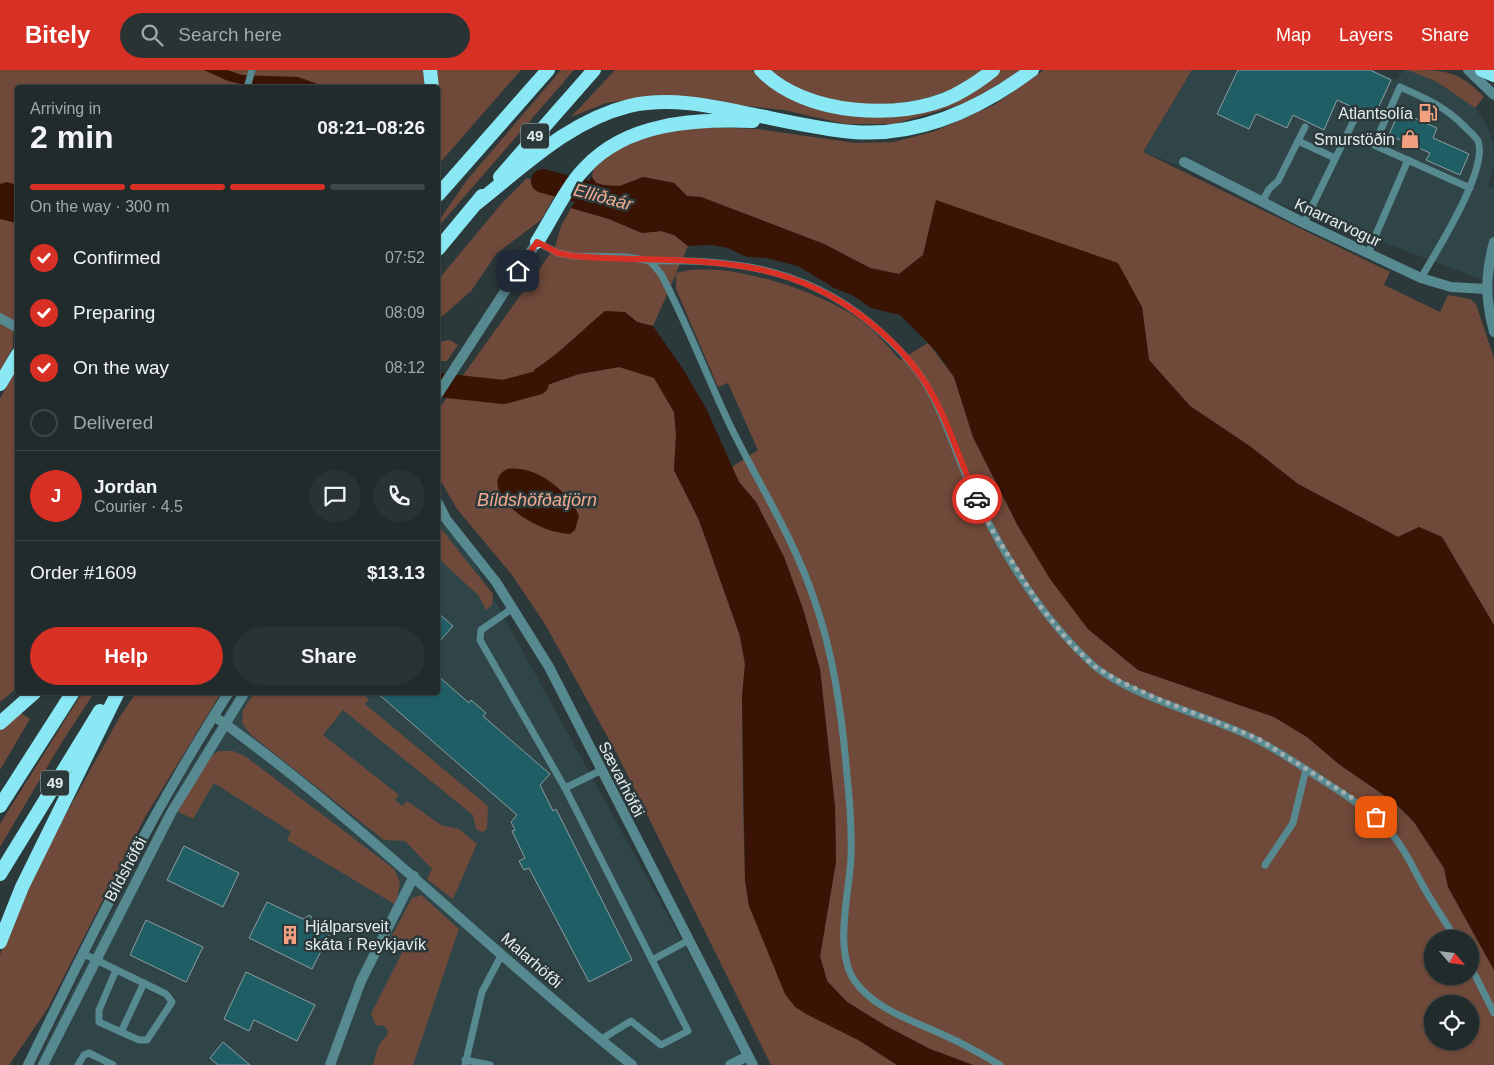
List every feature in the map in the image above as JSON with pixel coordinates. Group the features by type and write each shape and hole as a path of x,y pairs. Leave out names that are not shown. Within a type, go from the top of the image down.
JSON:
{"highway":[{"path":"430,70 432,85"},
{"name":"49","path":"440,193 548,70"},
{"name":"49","path":"440,247 594,70"},
{"path":"761,70 784,88 805,98 852,109 875,110 901,109 936,102 954,96 992,70"},
{"path":"477,203 566,133 608,112 631,106 657,102 698,103 794,123 855,132 891,132 916,127 966,111 991,98 1032,70"},
{"path":"1482,70 1494,75"},
{"path":"537,242 583,169 612,145 629,136 657,127 730,120 794,123"},
{"path":"0,384 15,359"},
{"path":"0,723 32,695"},
{"name":"49","path":"0,806 70,695"},
{"name":"49","path":"0,874 110,695"},
{"path":"0,942 22,887 117,695"}],"street":[{"path":"1468,70 1494,95"},
{"name":"Knarrarvogur","path":"1184,162 1304,223 1421,278 1451,287 1486,289"},
{"path":"440,391 537,242"},
{"path":"1494,242 1488,264 1486,289 1494,332"},
{"path":"0,318 15,326"},
{"name":"Sævarhöfði","path":"442,516 481,560 549,667 600,771 750,1061"},
{"name":"Bíldshöfði","path":"28,1065 82,954 160,806 227,695"},
{"name":"Bíldshöfði","path":"42,1065 171,813 243,695"},
{"name":"Malarhöfði","path":"214,716 414,876 600,1040 632,1065"},
{"path":"330,1065 360,981 414,876"},
{"path":"730,1065 750,1061"}],"lane":[{"path":"247,85 252,70"},
{"path":"1421,278 1470,188 1480,148 1477,139 1450,112 1436,103 1400,87 1374,145 1470,188"},
{"path":"1304,223 1355,118"},
{"path":"1262,202 1269,189 1278,182 1305,127"},
{"path":"1298,141 1335,158"},
{"path":"1368,253 1408,160"},
{"path":"537,242 558,253 574,256 723,263 767,270 796,278 828,292 874,326 899,349 922,378 936,402 991,528 1040,606 1071,644 1094,666 1117,680 1257,738 1354,799 1395,838 1451,930"},
{"path":"650,261 666,284 741,449 792,547 814,597 824,627 843,727 851,813 851,857 844,943 846,965 855,981 872,999 894,1012 949,1037 1000,1065"},
{"path":"513,608 481,630 480,640 565,788 688,1031 661,1045 630,1021 600,1040"},
{"path":"1266,865 1293,823 1306,770"},
{"path":"565,788 600,771"},
{"path":"652,960 689,940"},
{"path":"82,954 144,983 166,994 172,1002 147,1040 139,1040 99,1022 98,1010 116,970"},
{"path":"490,1065 465,1062 482,992 502,954"},
{"path":"121,1032 144,983"},
{"path":"1479,983 1494,1013"},
{"path":"78,1065 84,1055 89,1053 112,1065"}],"shaded area":[{"path":"0,70 423,70 425,85 15,85 15,322 0,313"},
{"path":"435,70 521,70 440,163 440,85 438,85"},
{"path":"561,70 574,70 440,225 440,219 467,180"},
{"path":"615,70 752,70 765,82 799,102 922,111 999,70 1023,70 966,103 894,124 845,124 784,110 654,96 606,103 571,117"},
{"path":"768,70 983,70 963,83 941,93 891,104 865,104 840,101 816,95 780,79"},
{"path":"1044,70 1192,70 1143,152 1390,272 1384,285 1440,312 1448,295 1470,299 1476,304 1494,358 1494,625 1442,537 1419,527 1398,537 1298,484 1251,447 1190,406 1149,360 1142,307 936,201 923,255 899,274 870,268 824,244 701,197 687,196 674,183 643,177 620,186 597,185 592,177 594,164 611,150 659,131 709,127 757,129 856,143 894,142 935,131 994,105"},
{"path":"1192,70 1374,70 1396,80 1404,70 1408,70 1437,82 1475,108 1486,124 1493,143 1494,165 1488,186 1494,188 1494,337 1483,280 1143,152"},
{"path":"1408,70 1431,70 1450,73 1466,81 1484,97 1475,108 1437,82"},
{"path":"527,178 558,190 541,220 497,253 471,291 440,318 440,278 502,203"},
{"path":"571,208 609,219 642,233 661,231 674,235 688,246 676,273 696,270 720,270 745,274 796,288 842,308 875,333 900,360 928,343 954,377 973,437 1018,526 1051,579 1088,629 1138,670 1274,717 1307,737 1340,765 1394,802 1414,822 1444,868 1448,887 1472,930 1424,930 1424,985 1479,985 1479,943 1494,970 1494,1065 973,1065 930,1049 886,1026 847,1002 827,981 820,956 836,862 835,807 820,669 803,609 784,557 756,502 739,482 732,467 758,450 728,383 718,387 676,289 676,274 653,326 637,322 625,312 568,343 558,354 534,370 544,386 579,374 619,367 654,377 674,412 676,434 674,470 699,520 740,636 745,664 742,697 743,805 745,880 749,906 860,1041 897,1065 771,1065 617,754 545,624 512,575 457,509 440,479 440,407 555,247 561,226"},
{"path":"0,322 13,329 13,347 0,371"},
{"path":"450,340 458,345 447,361 440,361 440,342"},
{"path":"15,371 15,690 0,702 0,399"},
{"path":"440,520 460,537 750,1065 35,1065 100,934 182,780 236,695 440,695"},
{"path":"440,528 493,594 492,605 486,610 479,596 440,560"},
{"path":"81,695 93,695 62,742 0,847 0,824"},
{"path":"135,695 220,695 145,817 48,1008 9,1065 0,1065 0,955 9,928 44,854 119,718"},
{"path":"253,695 364,695 369,699 365,704 488,806 487,829 482,832 476,829 473,815 343,710 323,735 399,795 395,800 402,806 407,801 441,825 459,829 477,844 453,899 427,879 432,869 405,841 384,840 251,735 242,723 243,710"},
{"path":"21,713 30,719 0,770 0,728"},
{"path":"219,751 233,751 245,756 394,869 400,882 396,905 287,840 291,832 214,783 193,819 177,811 210,757"},
{"path":"421,895 459,929 413,1065 373,1065 377,1049 387,1036 388,1030 383,1025 376,1026 371,1014 403,951 388,943 412,898"}],"water":[{"path":"204,70 227,70 242,75 298,77 320,85 245,85 228,81"},
{"path":"592,177 597,185 620,186 643,177 674,183 687,196 701,197 824,244 870,268 899,274 923,255 936,200 1118,263 1142,307 1149,360 1190,406 1251,447 1298,484 1398,537 1419,527 1442,537 1494,625 1494,970 1479,943 1479,930 1472,930 1448,887 1444,868 1414,822 1394,802 1340,765 1307,737 1274,717 1138,670 1088,629 1050,579 1018,526 973,437 954,377 935,350 900,315 871,308 852,295 834,288 798,266 766,258 747,257 728,248 712,245 688,246 674,235 661,231 642,233 609,219 571,208"},
{"path":"7,182 15,184 15,223 0,219 0,184"},
{"path":"605,311 625,312 637,322 653,326 683,369 706,408 739,482 756,502 784,557 803,609 820,669 835,807 836,862 820,956 827,981 847,1002 886,1026 930,1049 973,1065 897,1065 860,1041 795,1007 785,994 749,906 745,880 742,697 745,664 740,636 699,520 674,470 676,434 674,412 654,378 619,367 579,374 544,386 537,383 534,370 562,349"},
{"name":"Bíldshöfðatjörn","path":"507,469 529,471 550,481 559,489 567,497 579,516 575,530 570,534 547,529 536,525 513,509 498,488 500,475"}],"building":[{"path":"1238,70 1370,70 1391,80 1374,117 1337,100 1324,130 1293,115 1287,128 1256,114 1249,129 1217,114"},
{"path":"1399,111 1437,128 1433,138 1469,154 1460,175 1426,160 1430,153 1389,135"},
{"path":"440,615 453,626 440,641"},
{"path":"440,678 469,703 471,700 486,713 483,716 550,774 540,785 553,811 556,809 632,960 589,982 529,868 524,870 519,861 525,858 512,831 515,830 511,822 517,815 379,695 440,695"},
{"path":"184,846 239,873 223,907 167,880"},
{"name":"Hjálparsveit skáta í Reykjavík","path":"267,902 303,919 310,915 317,926 330,933 312,969 249,938"},
{"path":"146,920 203,947 186,982 130,955"},
{"path":"246,972 315,1005 297,1041 254,1020 249,1031 224,1019"},
{"path":"223,1042 250,1065 218,1065 210,1058"}],"waterway":[{"name":"Elliðaár","path":"543,181 614,200"},
{"name":"Elliðaár","path":"440,385 504,392 537,383"}],"way so far":[{"path":"977,499 991,528 1040,606 1071,644 1094,666 1117,680 1156,698 1257,738 1354,799 1376,817"}],"place":[{"name":"Atlantsolía","path":"1428,113"},
{"name":"Smurstöðin","path":"1410,139"},
{"name":"Hjálparsveit skáta í Reykjavík","path":"290,935"}],"route":[{"path":"518,271 537,242 558,253 574,256 723,263 767,270 796,278 828,292 874,326 899,349 922,378 936,402 977,499"}]}
